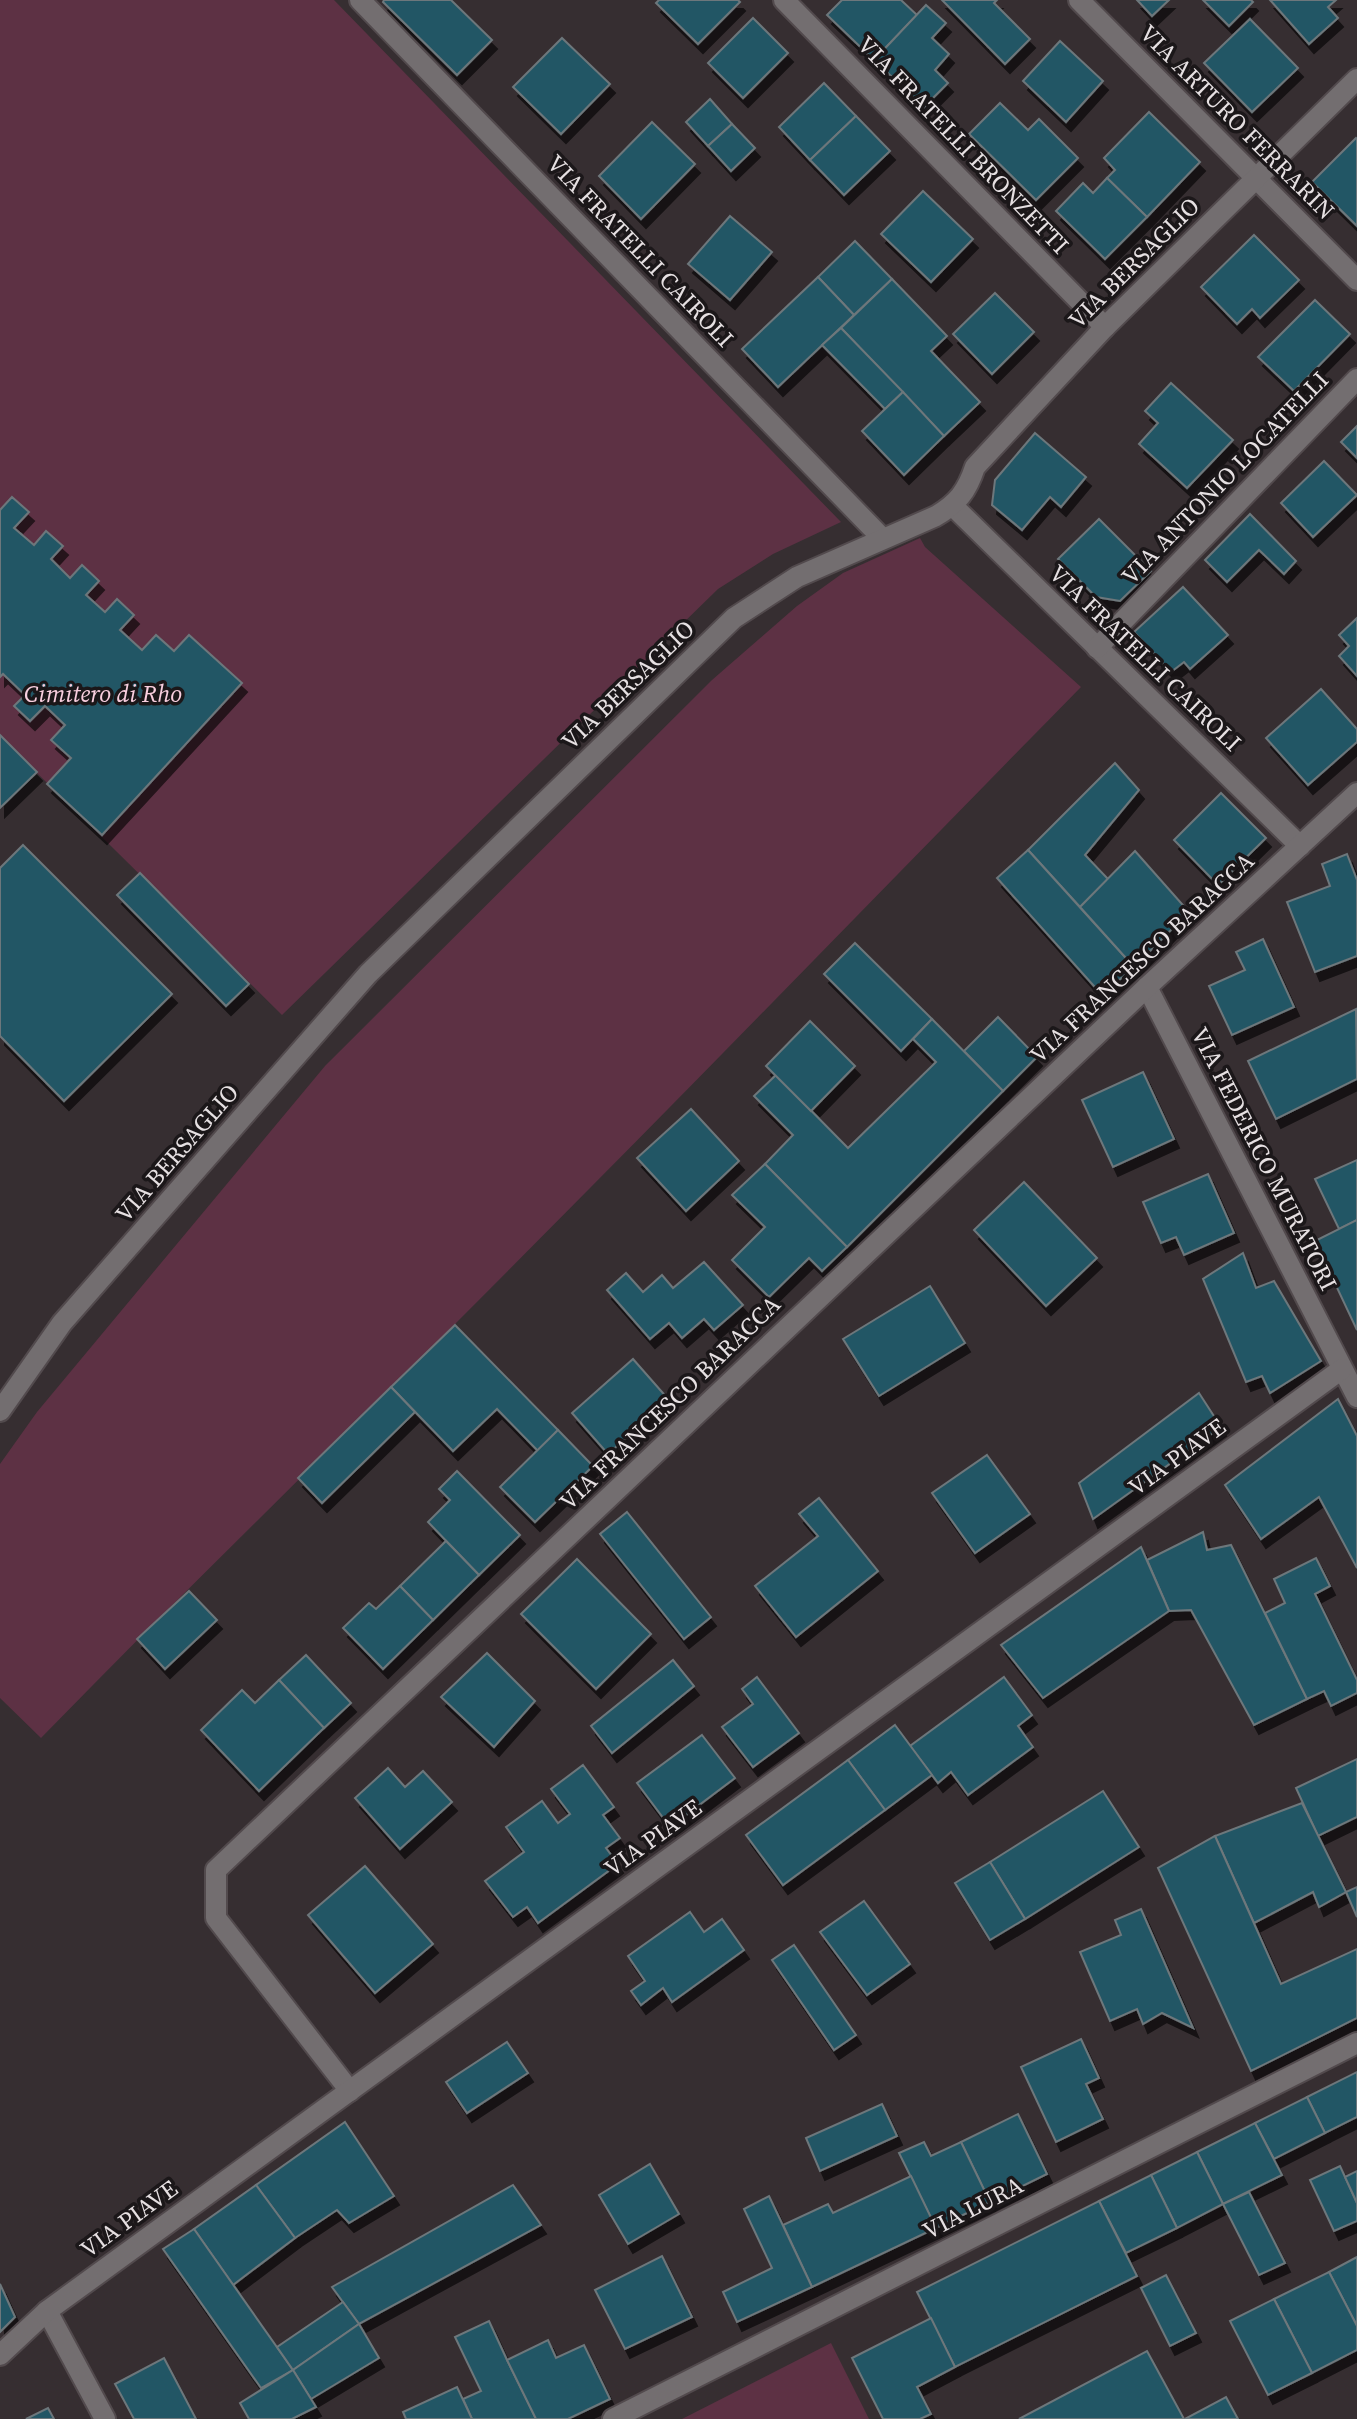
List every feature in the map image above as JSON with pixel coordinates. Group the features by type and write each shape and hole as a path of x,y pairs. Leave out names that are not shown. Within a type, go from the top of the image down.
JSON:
{"street":[{"name":"VIA FRATELLI CAIROLI","path":"360,0 882,538"},
{"name":"VIA FRATELLI BRONZETTI","path":"784,0 1105,327"},
{"name":"VIA ARTURO FERRARIN","path":"1079,0 1357,280"},
{"name":"VIA BERSAGLIO","path":"0,1411 62,1323 368,974 734,618 797,577 953,506 967,490 975,467 1105,327 1357,79"},
{"name":"VIA ANTONIO LOCATELLI","path":"1097,648 1357,379"},
{"name":"VIA FRATELLI CAIROLI","path":"953,506 1300,846"},
{"name":"VIA FRANCESCO BARACCA","path":"350,2091 216,1918 216,1870 1147,987 1357,793"},
{"name":"VIA FEDERICO MURATORI","path":"1147,987 1357,1397"},
{"name":"VIA PIAVE","path":"0,2355 47,2311 1342,1369"},
{"name":"VIA LURA","path":"613,2419 1357,2043"},
{"path":"47,2311 105,2419"}],"green space":[{"path":"0,0 334,0 841,522 773,554 718,589 282,1015 37,773 0,808"},
{"path":"920,538 925,547 1081,687 535,1244 41,1738 0,1698 0,1464 37,1412 325,1066 712,680 797,606 843,573"},
{"path":"831,2343 869,2419 682,2419"}],"building":[{"path":"384,0 451,0 492,40 457,75"},
{"path":"659,0 740,2 698,44 656,3"},
{"path":"842,0 901,0 917,15 874,60 827,15"},
{"path":"942,0 997,0 994,3 1030,39 1005,64"},
{"path":"1137,0 1169,0 1152,16"},
{"path":"1203,0 1251,0 1253,2 1229,26"},
{"path":"1270,0 1336,0 1328,7 1338,18 1309,44"},
{"path":"926,5 946,23 932,38 949,54 935,70 948,83 924,107 874,60"},
{"path":"753,18 788,53 743,98 708,63"},
{"path":"1250,19 1298,68 1252,112 1204,63"},
{"path":"562,38 610,84 561,134 513,87"},
{"path":"1060,41 1103,81 1066,122 1023,81"},
{"path":"824,83 856,116 810,160 779,127"},
{"path":"710,99 732,124 708,146 686,122"},
{"path":"1000,103 1028,130 1039,119 1078,158 1036,200 969,134"},
{"path":"1149,112 1200,162 1147,217 1107,178 1115,170 1104,158"},
{"path":"856,116 890,151 844,195 810,160"},
{"path":"652,122 695,164 641,219 599,176"},
{"path":"732,124 755,148 731,171 708,146"},
{"path":"1357,139 1357,226 1312,182"},
{"path":"1107,178 1147,217 1105,259 1056,211 1083,183 1093,193"},
{"path":"923,191 973,239 931,282 881,234"},
{"path":"730,216 772,252 730,300 688,264"},
{"path":"1254,235 1299,280 1260,318 1252,309 1237,324 1201,287"},
{"path":"855,241 892,279 854,315 818,277"},
{"path":"818,277 854,315 778,387 742,349"},
{"path":"892,279 947,336 931,351 980,402 944,436 841,328"},
{"path":"995,293 1034,332 992,374 953,334"},
{"path":"1315,300 1350,334 1294,391 1258,357"},
{"path":"841,328 903,392 885,409 822,345"},
{"path":"1171,383 1233,440 1187,488 1139,444 1158,423 1145,411"},
{"path":"903,392 944,436 904,475 862,431"},
{"path":"1357,426 1357,458 1341,442"},
{"path":"1035,433 1086,477 1061,507 1050,497 1022,530 992,505 995,480"},
{"path":"1324,461 1357,495 1313,537 1281,503"},
{"name":"Cimitero di Rho","path":"12,497 29,512 14,528 34,545 46,531 63,546 51,559 70,578 82,565 99,581 86,595 105,612 117,599 134,615 120,630 142,650 156,635 174,651 189,635 242,683 102,835 47,784 71,758 51,740 65,725 45,706 30,721 14,706 25,695 3,674 0,677 0,510"},
{"path":"1250,514 1296,561 1284,574 1259,550 1227,582 1205,560"},
{"path":"1099,519 1151,571 1120,601 1096,597 1058,559"},
{"path":"1183,587 1228,635 1190,669 1184,662 1171,672 1134,632"},
{"path":"1357,618 1357,676 1339,656 1349,646 1339,635"},
{"path":"1321,689 1357,729 1357,742 1308,785 1266,738"},
{"path":"0,735 37,772 0,808"},
{"path":"1115,763 1139,790 1085,855 1108,879 1080,907 1028,850"},
{"path":"1221,793 1266,838 1218,885 1174,840"},
{"path":"23,845 172,994 64,1101 0,1036 0,868"},
{"path":"1028,850 1134,967 1102,995 997,878"},
{"path":"1135,851 1189,912 1134,967 1080,907"},
{"path":"1347,854 1357,880 1357,956 1315,972 1287,902 1330,886 1322,864"},
{"path":"140,873 249,984 226,1006 117,895"},
{"path":"1263,939 1294,1007 1232,1035 1209,986 1245,970 1236,952"},
{"path":"855,943 932,1019 901,1051 824,974"},
{"path":"1356,1009 1357,1079 1276,1119 1248,1061"},
{"path":"998,1017 1037,1057 1003,1091 964,1051"},
{"path":"932,1019 1003,1091 847,1247 765,1164 793,1135 754,1096 776,1075 848,1148 936,1062 913,1039"},
{"path":"810,1021 855,1066 811,1111 766,1066"},
{"path":"1143,1072 1174,1139 1113,1167 1082,1100"},
{"path":"691,1109 739,1161 686,1211 637,1158"},
{"path":"1357,1160 1357,1220 1339,1229 1315,1179"},
{"path":"765,1164 847,1247 822,1271 809,1258 769,1297 732,1260 765,1227 732,1195"},
{"path":"1208,1174 1234,1233 1184,1255 1176,1237 1161,1243 1143,1202"},
{"path":"1024,1182 1097,1258 1046,1306 974,1230"},
{"path":"1357,1220 1357,1330 1315,1241"},
{"path":"1243,1253 1256,1288 1274,1281 1321,1361 1270,1393 1262,1376 1246,1382 1203,1279"},
{"path":"704,1262 743,1305 714,1330 704,1319 682,1338 669,1323 650,1339 607,1290 626,1273 643,1292 662,1275 673,1288"},
{"path":"930,1286 965,1343 879,1396 843,1339"},
{"path":"455,1325 558,1430 538,1451 497,1409 453,1451 391,1387"},
{"path":"633,1359 669,1400 608,1454 572,1413"},
{"path":"391,1387 415,1412 322,1503 298,1478"},
{"path":"1199,1393 1221,1427 1093,1519 1079,1483"},
{"path":"1338,1399 1357,1436 1357,1568 1319,1497 1261,1539 1225,1485"},
{"path":"558,1430 593,1466 535,1522 500,1487"},
{"path":"987,1455 1030,1514 975,1553 932,1493"},
{"path":"457,1471 520,1535 479,1575 428,1522 450,1500 439,1489"},
{"path":"819,1498 878,1571 796,1637 755,1586 818,1536 799,1514"},
{"path":"627,1512 711,1617 684,1639 600,1534"},
{"path":"1203,1532 1207,1550 1231,1545 1307,1699 1254,1725 1191,1610 1169,1611 1147,1560"},
{"path":"446,1541 479,1575 433,1620 400,1586"},
{"path":"1141,1547 1169,1611 1043,1698 1001,1645"},
{"path":"1316,1558 1330,1586 1315,1594 1357,1680 1357,1693 1331,1706 1324,1691 1307,1699 1265,1613 1285,1603 1274,1579"},
{"path":"577,1559 651,1634 596,1689 521,1614"},
{"path":"400,1586 433,1620 383,1669 343,1628 369,1603 376,1609"},
{"path":"189,1591 217,1620 165,1669 137,1639"},
{"path":"487,1653 535,1701 494,1747 441,1697"},
{"path":"306,1655 351,1703 324,1728 279,1680"},
{"path":"673,1660 694,1686 612,1753 591,1726"},
{"path":"757,1677 799,1733 753,1767 722,1727 753,1704 742,1689"},
{"path":"1004,1677 1032,1715 1018,1726 1033,1747 968,1795 951,1772 938,1783 910,1746"},
{"path":"279,1680 324,1728 259,1791 201,1730 242,1690 255,1703"},
{"path":"895,1725 932,1775 885,1810 848,1760"},
{"path":"702,1735 735,1778 670,1827 637,1783"},
{"path":"1357,1759 1357,1817 1318,1836 1296,1788"},
{"path":"848,1760 885,1810 783,1885 746,1835"},
{"path":"583,1765 614,1807 603,1815 620,1838 606,1848 618,1864 538,1923 527,1907 513,1917 485,1881 524,1852 506,1827 542,1801 558,1823 570,1814 551,1789"},
{"path":"388,1768 405,1787 423,1771 452,1802 400,1849 355,1798"},
{"path":"1103,1791 1139,1847 1025,1919 990,1862"},
{"path":"1302,1803 1346,1892 1319,1907 1313,1892 1254,1923 1215,1836"},
{"path":"1215,1836 1281,1984 1357,1949 1357,2018 1251,2071 1158,1868"},
{"path":"990,1862 1025,1919 990,1940 955,1883"},
{"path":"365,1866 433,1944 375,1993 308,1915"},
{"path":"1357,1887 1357,1917 1346,1892"},
{"path":"864,1901 910,1964 867,1995 820,1932"},
{"path":"1141,1909 1193,2028 1162,2013 1143,2024 1137,2009 1110,2021 1080,1952 1121,1935 1115,1920"},
{"path":"690,1912 704,1932 722,1919 744,1950 672,2002 663,1988 641,2005 631,1991 645,1981 628,1956"},
{"path":"794,1945 856,2035 834,2050 772,1960"},
{"path":"1081,2039 1099,2078 1086,2084 1103,2119 1056,2142 1021,2067"},
{"path":"507,2042 528,2073 467,2113 446,2082"},
{"path":"1357,2072 1357,2117 1325,2133 1307,2097"},
{"path":"1307,2097 1325,2133 1274,2159 1255,2123"},
{"path":"882,2104 897,2136 820,2171 806,2138"},
{"path":"1018,2114 1047,2174 990,2202 961,2142"},
{"path":"345,2122 394,2196 349,2223 337,2210 295,2238 256,2185"},
{"path":"1255,2123 1282,2175 1223,2204 1197,2152"},
{"path":"924,2142 931,2156 961,2142 990,2202 936,2228 899,2153"},
{"path":"1197,2152 1223,2204 1177,2228 1151,2175"},
{"path":"650,2164 679,2214 628,2244 599,2195"},
{"path":"1340,2166 1357,2203 1357,2221 1334,2231 1310,2180"},
{"path":"1357,2171 1357,2203 1345,2177"},
{"path":"1151,2175 1177,2228 1126,2253 1099,2201"},
{"path":"911,2176 936,2228 812,2287 783,2225 828,2204 833,2213"},
{"path":"256,2185 295,2238 233,2285 194,2229"},
{"path":"513,2185 541,2225 359,2324 332,2287"},
{"path":"1249,2192 1285,2263 1259,2275 1223,2204"},
{"path":"769,2196 812,2287 737,2322 723,2292 772,2268 744,2209"},
{"path":"1099,2201 1137,2276 955,2367 917,2292"},
{"path":"194,2229 293,2370 261,2388 163,2249"},
{"path":"662,2256 692,2317 625,2349 595,2290"},
{"path":"1357,2257 1357,2326 1329,2272"},
{"path":"1329,2272 1357,2326 1357,2350 1312,2373 1274,2299"},
{"path":"1166,2275 1196,2333 1170,2346 1141,2288"},
{"path":"0,2284 15,2317 0,2332"},
{"path":"1274,2299 1312,2373 1268,2395 1230,2321"},
{"path":"343,2302 359,2324 293,2370 277,2347"},
{"path":"931,2318 955,2367 917,2387 931,2414 920,2419 883,2419 852,2358"},
{"path":"489,2321 536,2419 472,2419 463,2399 481,2391 455,2337"},
{"path":"359,2324 379,2358 311,2399 293,2370"},
{"path":"548,2340 556,2358 584,2345 610,2399 568,2419 536,2419 507,2360"},
{"path":"1147,2351 1184,2419 1019,2419"},
{"path":"164,2358 196,2419 134,2419 115,2384"},
{"path":"293,2370 316,2407 292,2419 249,2419 240,2403"},
{"path":"457,2387 472,2419 406,2419 403,2412"},
{"path":"1226,2397 1238,2419 1185,2419"},
{"path":"48,2408 54,2419 26,2419"}]}
